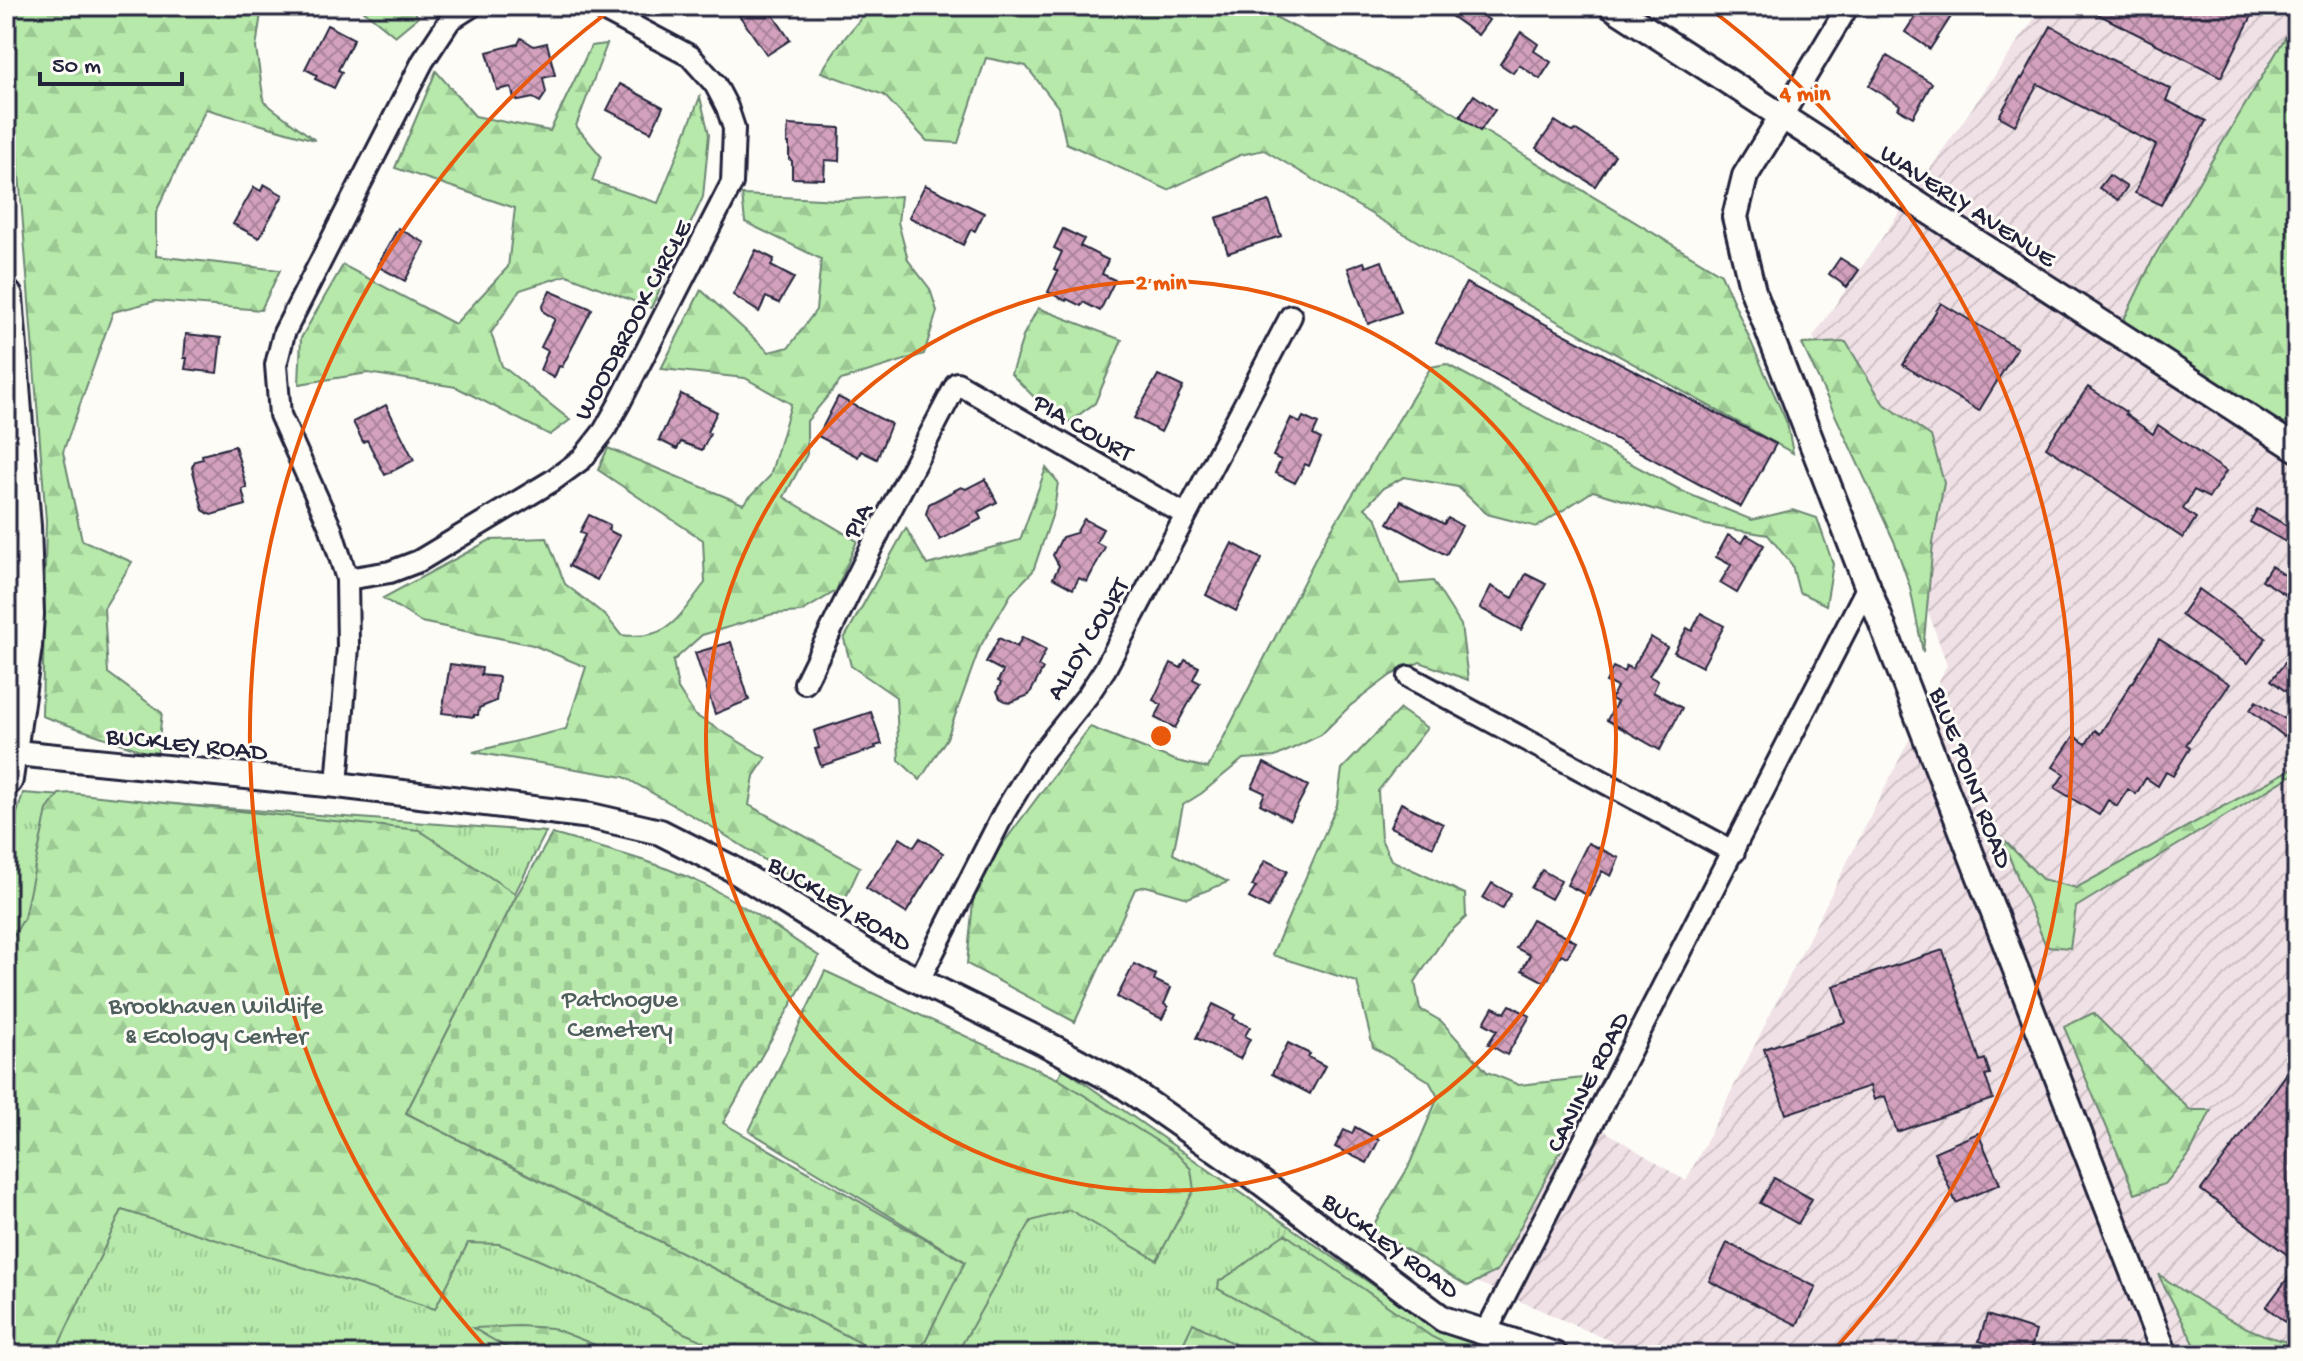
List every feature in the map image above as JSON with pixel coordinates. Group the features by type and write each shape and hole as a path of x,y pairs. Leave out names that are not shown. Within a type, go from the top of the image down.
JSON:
{"main road":[{"path":"6,297 24,527 27,614 7,761"}],"street":[{"path":"337,785 348,647 347,579 331,529 280,415 276,365 284,333 423,61 450,20 472,6"},
{"name":"WOODBROOK CIRCLE","path":"347,579 390,572 419,561 552,481 582,459 604,431 619,404 732,183 734,128 715,84 690,56 596,6"},
{"name":"WAVERLY AVENUE","path":"1611,6 2297,449"},
{"path":"1782,116 1848,6"},
{"name":"BLUE POINT ROAD","path":"1782,116 1745,176 1735,217 1753,291 2165,1355"},
{"name":"ALLOY COURT","path":"918,982 1004,813 1036,760 1105,669 1291,316"},
{"name":"PIA COURT","path":"957,383 1186,515"},
{"name":"PIA","path":"805,683 957,383"},
{"name":"CANINE ROAD","path":"1485,1334 1869,584"},
{"path":"1409,677 1734,852"},
{"name":"BUCKLEY ROAD","path":"7,761 337,785 591,816 660,832 705,853 918,982 1041,1041 1124,1086 1250,1174 1443,1319 1555,1355"}],"shaded area":[{"path":"2043,6 2297,6 2297,18 2154,257 2117,334 2297,449 2297,1355 1642,1355 1477,1282 1563,1105 1686,1181 1947,665 1886,492 1813,337"}],"green space":[{"path":"6,6 262,6 256,48 264,102 315,140 206,109 156,212 156,256 280,270 261,310 155,301 113,312 63,452 82,540 132,562 104,608 108,673 162,713 157,756 42,716 46,520"},
{"path":"358,6 411,6 418,17 395,36"},
{"path":"871,6 1254,6 1415,89 1721,274 1787,423 1793,453 1455,264 1264,150 1240,155 1168,190 1066,143 1058,107 1026,66 986,58 958,143 927,141 884,95 821,72"},
{"path":"2297,18 2297,449 2117,334 2154,257"},
{"path":"607,44 576,126 601,156 592,181 658,203 700,97 709,134 703,197 651,308 567,275 520,290 491,333 502,366 570,420 550,435 456,387 368,373 299,384 301,338 343,265 455,324 508,267 515,208 395,168 436,71 475,116 550,131 591,46"},
{"path":"742,195 839,200 901,196 898,222 908,260 930,289 937,311 924,354 841,380 807,421 807,454 784,497 857,541 836,591 801,612 773,614 702,635 673,661 678,689 695,715 766,758 754,776 749,805 860,867 841,908 712,827 624,777 473,752 566,729 586,667 533,645 421,622 383,598 490,540 547,538 565,584 606,616 621,635 651,634 662,630 679,616 705,583 703,540 598,470 608,448 743,504 770,476 791,404 745,378 661,369 701,290 769,352 789,347 816,310 821,259 745,222"},
{"path":"1038,308 1122,340 1095,403 1069,422 1044,407 1011,374 1024,334"},
{"path":"1846,342 1883,403 1931,436 1944,483 1933,543 1923,652 1910,587 1894,541 1802,344"},
{"path":"1446,364 1686,493 1752,520 1793,510 1817,518 1833,564 1826,605 1799,592 1792,565 1768,535 1706,525 1593,491 1537,527 1487,514 1458,487 1404,477 1383,488 1365,508 1377,519 1400,584 1433,581 1461,625 1468,680 1420,662 1391,675 1350,706 1321,735 1275,757 1243,759 1183,805 1173,854 1228,882 1188,898 1146,886 1135,889 1075,1022 967,964 975,881 1090,727 1177,761 1208,768 1326,538 1431,367"},
{"path":"1046,468 1058,482 1054,510 1033,571 1011,594 980,647 947,738 920,780 899,760 896,697 851,666 844,639 906,528 927,565 1020,540"},
{"path":"1400,709 1427,728 1378,791 1381,839 1391,860 1465,894 1466,917 1445,937 1415,982 1420,1009 1441,1021 1487,1072 1519,1085 1593,1077 1562,1148 1497,1271 1468,1286 1371,1229 1408,1168 1438,1097 1429,1081 1373,1047 1357,982 1272,955 1337,805 1342,769"},
{"path":"2297,766 2297,772 2076,907 2070,948 2046,946 2001,837 2042,879 2076,888"},
{"name":"Brookhaven Wildlife & Ecology Center","path":"23,793 546,832 402,1116 875,1355 6,1355 6,850"},
{"name":"Brookhaven Wildlife & Ecology Center","path":"59,794 419,830 517,895 406,1113 885,1355 697,1355 703,1341 598,1286 499,1244 468,1243 435,1309 122,1210 54,1355 6,1355 6,949 24,918 47,810"},
{"name":"Patchogue Cemetery","path":"552,834 638,859 700,883 745,907 819,956 723,1123 965,1262 918,1355 885,1355 406,1113 517,895"},
{"path":"825,971 1058,1079 1176,1153 1191,1169 1194,1190 1157,1260 1070,1210 1031,1221 956,1355 918,1355 964,1261 749,1131"},
{"path":"2093,1013 2190,1110 2211,1110 2190,1154 2165,1184 2135,1194 2064,1027"},
{"path":"1063,1068 1440,1332 1510,1355 921,1355"},
{"path":"1285,1234 1432,1337 1470,1355 1339,1355 1218,1289 1219,1281"},
{"path":"2158,1274 2207,1307 2241,1325 2297,1344 2297,1355 2200,1355"},
{"path":"1193,1323 1256,1355 1178,1355"},
{"path":"473,1328 552,1328 621,1355 519,1355"}],"building":[{"path":"752,6 767,6 790,40 767,55 739,15"},
{"path":"1437,6 1469,6 1489,20 1478,35"},
{"path":"1922,6 1938,6 1952,15 1930,49 1905,32"},
{"path":"2082,6 2257,6 2221,77"},
{"path":"327,25 354,39 338,70 342,72 334,88 315,79 317,75 305,69"},
{"path":"2051,26 2171,89 2166,100 2206,121 2161,205 2135,193 2156,145 2038,84 2015,125 1999,116"},
{"path":"1521,32 1538,44 1534,51 1551,62 1540,79 1519,65 1513,73 1500,64"},
{"path":"521,38 534,46 547,43 555,75 543,78 546,93 540,102 533,98 519,101 514,98 511,87 497,90 487,52 518,44"},
{"path":"1887,56 1932,83 1913,117 1869,86"},
{"path":"620,84 663,107 651,132 607,110"},
{"path":"1474,95 1495,110 1480,131 1460,116"},
{"path":"1555,121 1572,132 1576,130 1615,155 1595,186 1536,148"},
{"path":"788,125 840,128 839,161 825,160 824,179 792,178"},
{"path":"2109,175 2127,187 2118,200 2099,188"},
{"path":"264,184 283,195 259,238 233,224 254,187 261,191"},
{"path":"925,185 984,213 963,245 909,217"},
{"path":"1269,201 1281,236 1228,253 1216,218"},
{"path":"398,228 425,243 405,281 377,266"},
{"path":"1063,229 1084,239 1080,246 1108,260 1102,274 1115,280 1100,311 1083,302 1081,306 1048,292 1058,271 1054,269 1062,252 1054,248"},
{"path":"756,250 774,259 771,266 794,278 779,303 766,297 759,312 733,295"},
{"path":"1840,258 1859,270 1847,287 1829,274"},
{"path":"1382,261 1401,312 1368,324 1348,268 1364,262 1366,267"},
{"path":"1466,283 1776,444 1741,507 1436,342"},
{"path":"550,291 592,309 554,378 540,370 548,351 541,347 555,319 542,307"},
{"path":"1941,303 2017,348 1979,411 1903,365"},
{"path":"186,334 221,338 217,373 185,369"},
{"path":"1158,375 1183,387 1161,432 1134,418"},
{"path":"2088,387 2153,434 2158,425 2226,471 2209,498 2194,490 2183,509 2196,518 2183,538 2046,447"},
{"path":"681,394 717,412 702,450 681,442 677,449 659,440"},
{"path":"838,397 891,424 877,459 861,451 858,457 818,436"},
{"path":"386,405 414,460 385,475 367,440 363,442 353,422"},
{"path":"1303,417 1318,424 1313,435 1321,439 1309,466 1305,464 1295,483 1275,473 1281,460 1273,456 1291,418 1300,423"},
{"path":"235,446 247,488 242,489 246,505 211,515 203,510 192,467 195,461 203,459 202,455"},
{"path":"985,479 997,502 978,512 981,519 940,540 926,514 929,504 961,487 966,489"},
{"path":"1401,501 1444,524 1448,518 1462,526 1446,555 1388,523"},
{"path":"2257,509 2297,531 2297,548 2250,522"},
{"path":"589,515 610,525 608,530 620,536 597,580 569,566 585,535 580,532"},
{"path":"1084,519 1103,529 1096,542 1105,547 1087,582 1079,578 1073,589 1053,578 1059,566 1053,555 1062,537 1076,533"},
{"path":"1728,535 1742,543 1747,535 1764,545 1737,593 1720,583 1731,565 1716,557"},
{"path":"1232,543 1262,559 1236,611 1206,595"},
{"path":"2271,566 2297,583 2297,602 2262,580"},
{"path":"1526,574 1546,584 1521,630 1480,608 1491,586 1513,598"},
{"path":"2199,589 2266,638 2248,663 2181,615"},
{"path":"1701,613 1724,626 1702,667 1674,652 1687,628 1692,631"},
{"path":"1022,637 1046,650 1038,666 1043,669 1029,695 1009,703 1000,698 997,691 1003,671 986,662 999,638 1017,647"},
{"path":"1651,637 1667,647 1649,676 1658,681 1653,692 1682,708 1660,750 1607,720 1617,702 1611,699 1617,687 1606,682 1613,667 1624,672 1626,666 1632,669"},
{"path":"2159,639 2230,684 2186,745 2190,748 2173,776 2166,772 2158,786 2146,778 2136,794 2128,789 2117,806 2108,800 2099,815 2055,788 2064,774 2053,767 2074,736 2086,744 2095,730 2100,734"},
{"path":"731,642 749,700 715,714 695,653"},
{"path":"2297,648 2297,700 2271,680"},
{"path":"1185,660 1199,667 1193,679 1200,683 1175,728 1155,718 1162,705 1153,700 1171,663 1181,668"},
{"path":"450,664 482,668 481,675 499,677 496,701 479,708 478,715 474,717 442,713"},
{"path":"2256,701 2293,724 2284,736 2250,710"},
{"path":"871,712 882,744 821,766 815,749 819,748 814,731"},
{"path":"1264,763 1308,786 1290,820 1260,804 1265,793 1252,787"},
{"path":"1401,803 1443,824 1433,847 1390,827"},
{"path":"900,838 914,847 920,838 943,853 906,913 866,888"},
{"path":"1588,843 1619,858 1611,876 1602,871 1589,896 1567,885"},
{"path":"1265,860 1287,871 1268,908 1249,898"},
{"path":"1542,870 1561,881 1551,899 1531,888"},
{"path":"1492,883 1511,894 1502,909 1483,898"},
{"path":"1532,919 1576,942 1567,957 1561,954 1546,983 1522,970 1530,955 1516,948"},
{"path":"1943,950 1980,1061 1985,1059 1990,1074 1985,1075 1993,1099 1897,1132 1885,1096 1874,1100 1870,1086 1786,1114 1764,1049 1845,1022 1833,986"},
{"path":"1134,964 1156,975 1154,980 1171,988 1164,1004 1168,1007 1162,1019 1117,997"},
{"path":"1213,1004 1250,1027 1245,1036 1250,1039 1240,1059 1196,1038"},
{"path":"1510,1005 1530,1016 1507,1055 1488,1044 1497,1030 1484,1023 1493,1007 1505,1013"},
{"path":"1288,1043 1325,1066 1310,1094 1272,1074"},
{"path":"2297,1060 2297,1262 2201,1190"},
{"path":"1355,1127 1379,1140 1367,1163 1335,1147 1344,1130 1352,1134"},
{"path":"1978,1133 2000,1184 1956,1203 1934,1152"},
{"path":"1774,1178 1812,1199 1798,1224 1760,1203"},
{"path":"1727,1243 1816,1287 1797,1325 1709,1281"},
{"path":"2297,1266 2297,1331 2266,1307"},
{"path":"1987,1315 2036,1331 2029,1355 1979,1341"}]}
